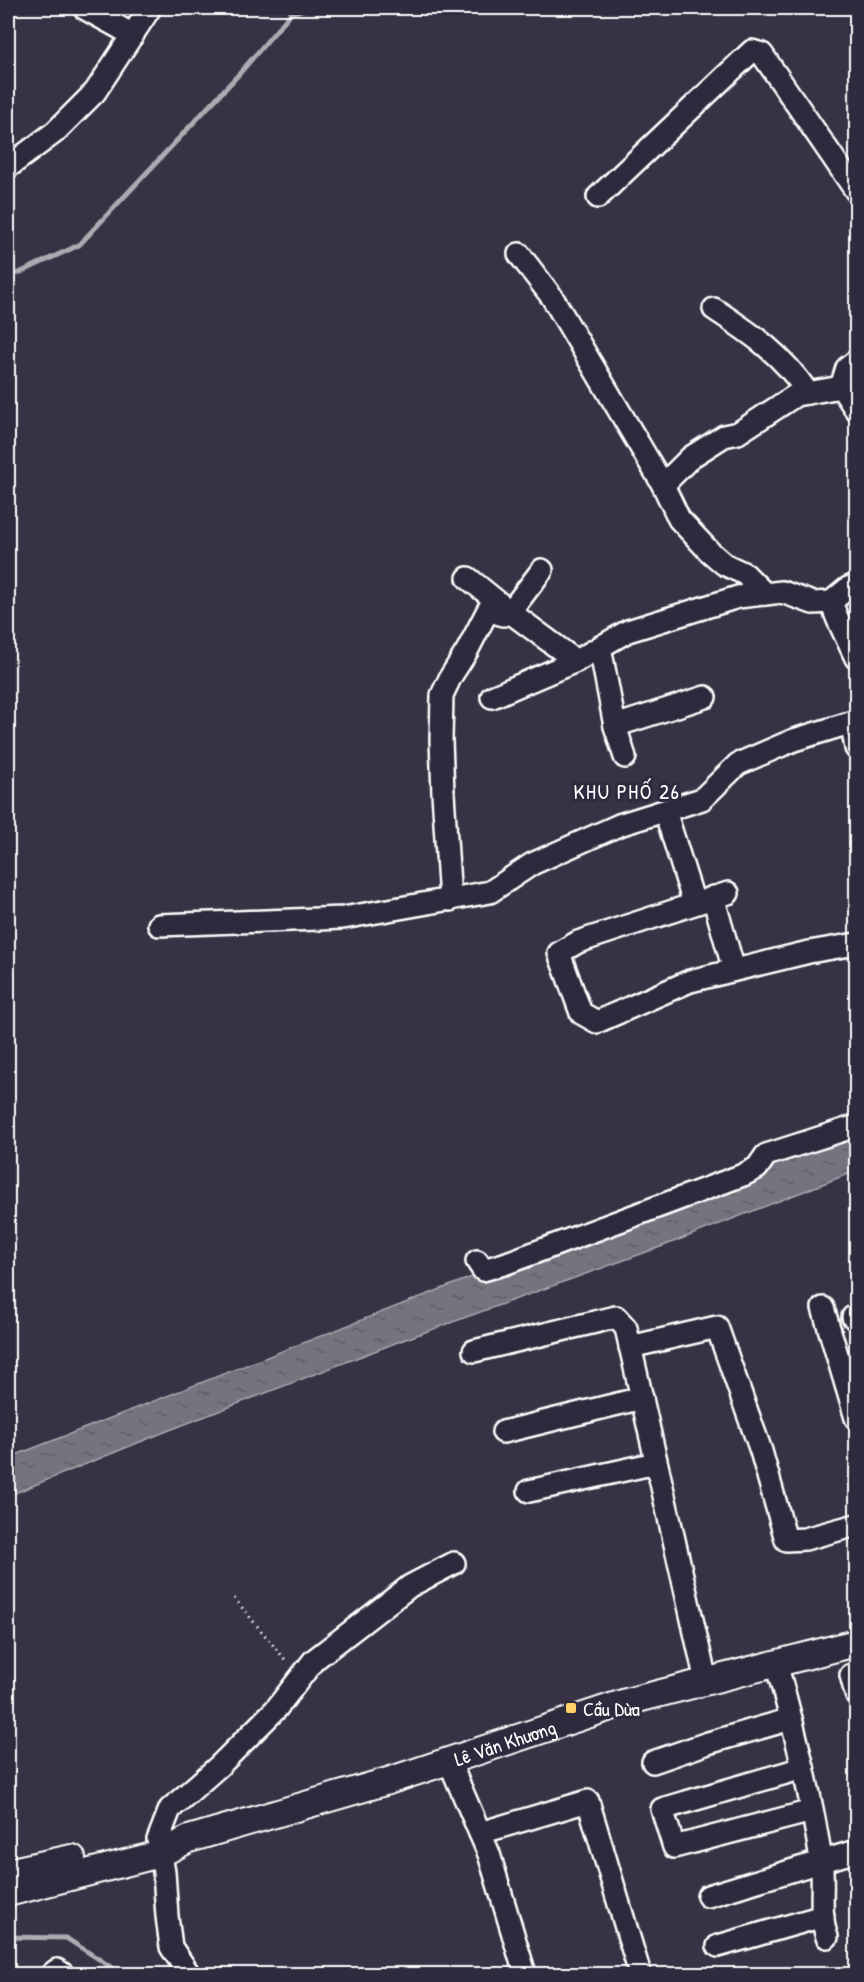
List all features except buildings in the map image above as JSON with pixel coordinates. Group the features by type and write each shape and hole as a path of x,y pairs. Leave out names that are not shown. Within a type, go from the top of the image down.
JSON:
{"main road":[{"name":"Lê Văn Khương","path":"15,1880 189,1839 388,1781 626,1702 856,1643"}],"street":[{"path":"84,8 134,35"},
{"path":"8,167 55,132 95,92 150,8"},
{"path":"598,198 752,51 762,54 856,191"},
{"path":"519,254 552,297 663,485 679,519 709,551 724,564 745,574 765,594"},
{"path":"714,309 758,339 793,371 808,393"},
{"path":"841,387 847,368 856,361"},
{"path":"663,485 691,457 723,436 738,433 796,394 841,387"},
{"path":"841,387 856,410"},
{"path":"450,900 443,793 442,695 488,610 503,615 510,612 542,570"},
{"path":"468,578 576,660"},
{"path":"492,697 576,660 628,631 738,597 782,591 813,603 831,602 848,588 856,585"},
{"path":"831,602 856,658"},
{"path":"600,647 615,726 625,757"},
{"path":"615,726 705,697"},
{"path":"159,925 343,918 490,892 532,864 620,825 702,800 738,764 794,740 856,722"},
{"path":"856,722 853,731 856,748"},
{"path":"665,811 712,898 735,970"},
{"path":"712,898 579,942 559,953 581,1014 597,1022 690,981 809,952 856,944"},
{"path":"477,1261 483,1270 504,1264 743,1175 757,1168 766,1155 856,1126"},
{"path":"823,1308 856,1418"},
{"path":"474,1351 616,1317 626,1328 706,1681"},
{"path":"630,1347 717,1327 761,1451 786,1540 805,1539 856,1525"},
{"path":"503,1432 642,1398"},
{"path":"529,1491 656,1463"},
{"path":"189,1974 171,1947 159,1847 170,1809 227,1758 276,1709 314,1660 410,1586 454,1563"},
{"path":"718,1946 825,1927 822,1862 803,1768 776,1663"},
{"path":"653,1762 791,1719"},
{"path":"449,1761 489,1854 525,1974"},
{"path":"803,1768 662,1809 674,1847 812,1811"},
{"path":"480,1833 588,1801 640,1974"},
{"path":"708,1896 856,1851"},
{"path":"52,1974 57,1970 63,1974"}],"path":[{"path":"234,1599 300,1678"}],"water":[{"path":"856,1133 856,1171 663,1246 403,1340 162,1433 8,1496 8,1458 546,1248"}],"waterway":[{"path":"8,274 19,273 79,245 240,73 291,13 307,8"},
{"path":"8,1937 66,1938 122,1974"}],"place":[{"name":"Cầu Dừa","path":"571,1708"}],"district":[{"name":"KHU PHỐ 26","path":"627,791"}]}
